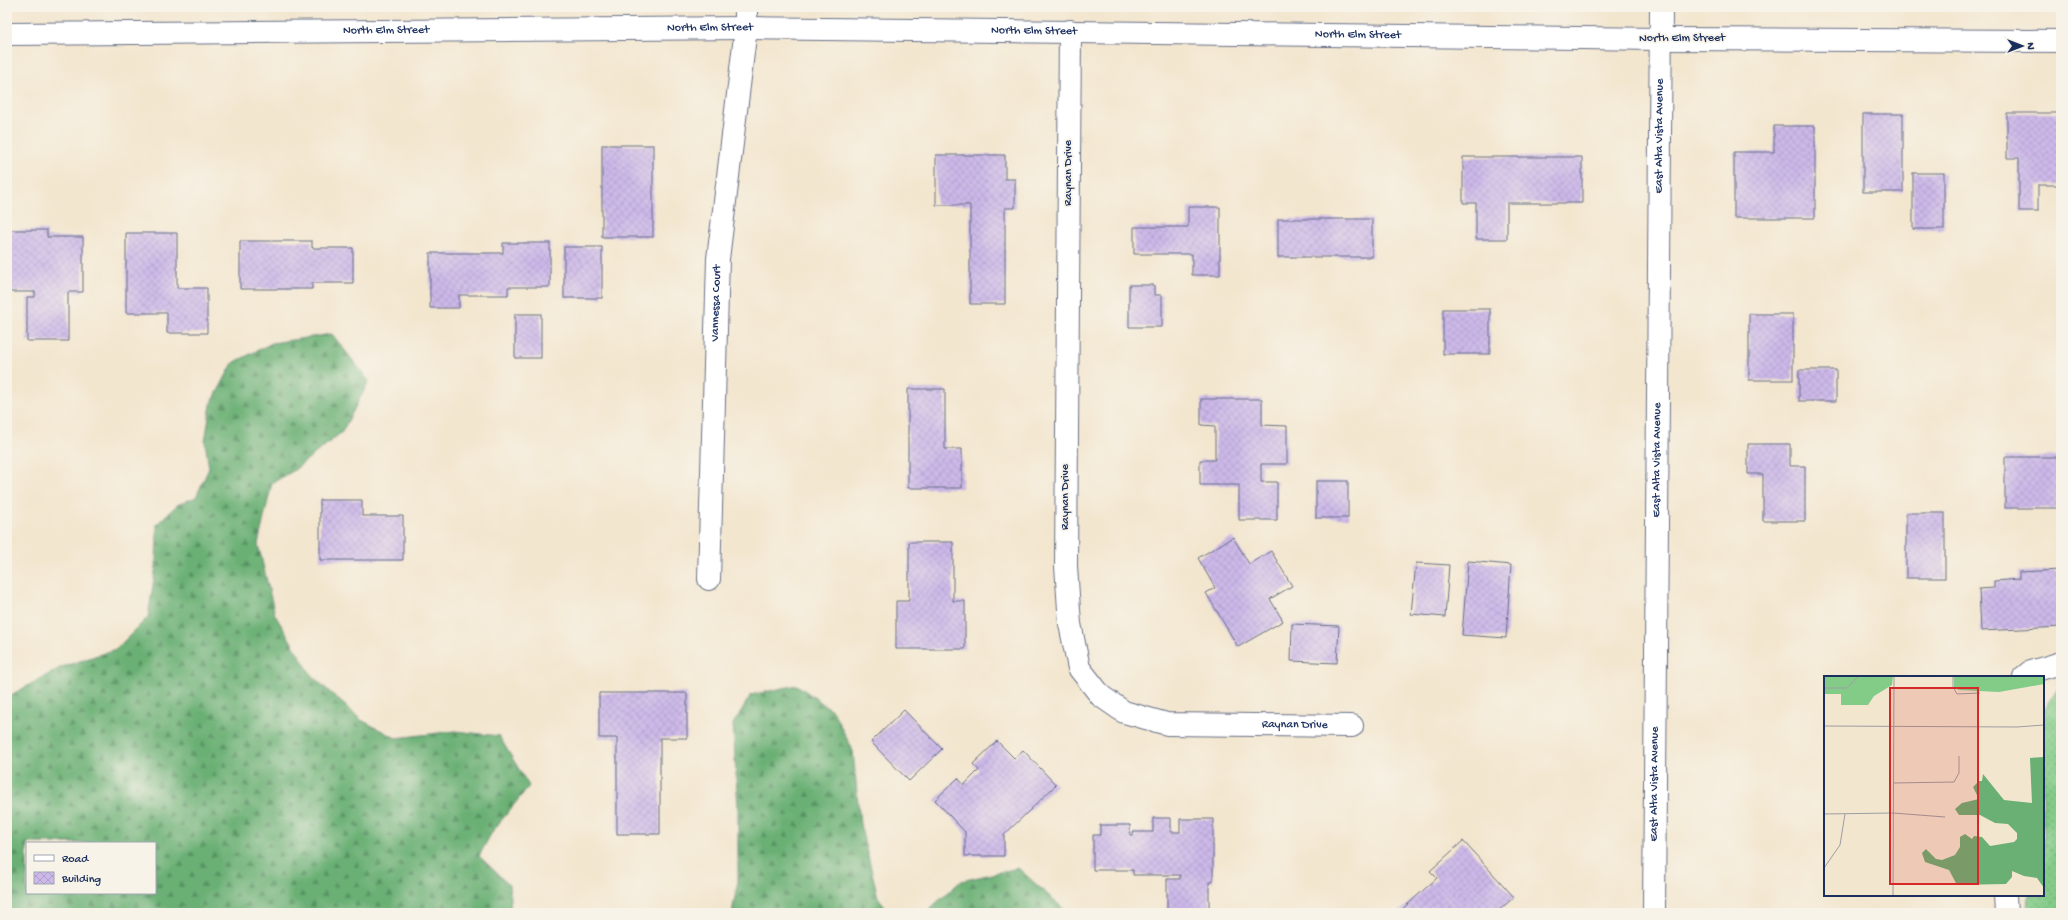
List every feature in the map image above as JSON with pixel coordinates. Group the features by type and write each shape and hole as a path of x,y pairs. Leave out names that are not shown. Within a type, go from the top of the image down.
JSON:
{"street":[{"name":"Vannessa Court","path":"709,579 718,259 746,28 746,7"},
{"name":"East Alta Vista Avenue","path":"1654,913 1661,7"},
{"name":"North Elm Street","path":"7,34 746,28 1661,39 2061,41"},
{"name":"Raynan Drive","path":"1070,31 1066,566 1070,624 1079,668 1101,696 1124,712 1167,724 1352,726"},
{"path":"2025,676 2030,672 2061,663"},
{"path":"2005,896 2006,913"}],"green space":[{"path":"332,334 369,381 342,432 293,471 272,483 258,544 275,615 312,676 361,720 396,738 455,731 499,736 529,786 492,832 479,856 509,885 511,913 7,913 7,697 62,667 116,649 148,617 156,566 157,524 177,505 196,497 209,468 205,442 211,404 233,363 272,343"},
{"path":"2061,684 2061,913 2028,913 2029,896 2044,896 2044,710"},
{"path":"797,685 833,711 853,751 860,824 878,897 889,913 732,913 738,881 738,808 733,724 751,695"},
{"path":"1018,868 1068,913 925,913 961,881"}],"building":[{"path":"2007,113 2060,113 2061,185 2038,185 2038,211 2019,211 2019,158 2007,158"},
{"path":"1863,114 1903,114 1903,192 1863,192"},
{"path":"1774,126 1815,126 1815,218 1734,218 1734,152 1774,152"},
{"path":"602,145 653,145 653,237 602,237"},
{"path":"936,155 1005,155 1005,179 1015,179 1015,208 1005,208 1005,304 970,304 970,205 936,205"},
{"path":"1463,157 1582,157 1582,203 1507,203 1507,239 1476,239 1476,203 1463,203"},
{"path":"1913,173 1944,173 1944,229 1913,229"},
{"path":"1188,207 1220,207 1220,275 1192,275 1192,254 1134,254 1134,227 1188,227"},
{"path":"1278,219 1372,219 1372,257 1278,257"},
{"path":"7,230 47,230 47,237 83,237 83,292 68,292 68,341 27,341 27,297 35,297 35,292 7,292"},
{"path":"126,233 177,233 177,288 207,288 207,333 167,333 167,313 126,313"},
{"path":"240,241 312,241 312,248 353,248 353,283 312,283 312,289 240,289"},
{"path":"503,243 550,243 550,287 508,287 508,295 459,295 459,308 430,308 430,253 503,253"},
{"path":"564,247 602,247 602,298 564,298"},
{"path":"1129,285 1154,285 1154,295 1162,295 1162,327 1129,327"},
{"path":"1443,309 1490,309 1490,354 1443,354"},
{"path":"515,314 541,314 541,358 515,358"},
{"path":"1749,314 1793,314 1793,380 1749,380"},
{"path":"1799,370 1836,370 1836,401 1799,401"},
{"path":"908,389 945,389 945,449 962,449 962,488 908,488"},
{"path":"1201,399 1262,399 1262,425 1287,426 1287,464 1261,464 1261,482 1277,482 1277,520 1239,520 1239,485 1200,485 1200,460 1215,460 1215,426 1201,425"},
{"path":"1748,444 1790,444 1790,466 1805,466 1805,521 1763,521 1763,474 1748,474"},
{"path":"2005,457 2061,457 2061,508 2005,508"},
{"path":"1316,481 1348,481 1348,518 1316,518"},
{"path":"320,500 362,500 362,516 403,516 403,560 320,560"},
{"path":"1906,513 1945,513 1945,578 1906,578"},
{"path":"1233,537 1249,564 1271,551 1292,586 1270,599 1283,621 1238,647 1206,593 1215,588 1198,558"},
{"path":"909,542 953,542 953,601 965,601 965,649 896,649 896,601 909,601"},
{"path":"1468,561 1511,565 1506,638 1462,635"},
{"path":"1416,563 1449,565 1445,617 1411,614"},
{"path":"2061,570 2061,627 1981,631 1979,589 1994,588 1994,581 2019,579 2019,572"},
{"path":"1292,624 1339,626 1337,663 1291,661"},
{"path":"599,693 687,693 687,738 660,738 660,834 617,834 617,738 599,738"},
{"path":"904,710 942,749 909,781 871,742"},
{"path":"997,741 1014,758 1023,750 1056,785 1004,835 1004,856 965,856 965,832 935,800 958,778 964,785 979,770 973,764"},
{"path":"1153,818 1171,818 1171,832 1180,832 1180,819 1213,819 1213,882 1209,882 1209,913 1167,913 1167,879 1180,879 1180,875 1133,875 1133,870 1093,870 1093,835 1100,835 1100,825 1130,825 1130,835 1133,835 1133,832 1153,832"},
{"path":"1463,841 1514,897 1496,913 1398,913 1437,878 1430,871"}]}
